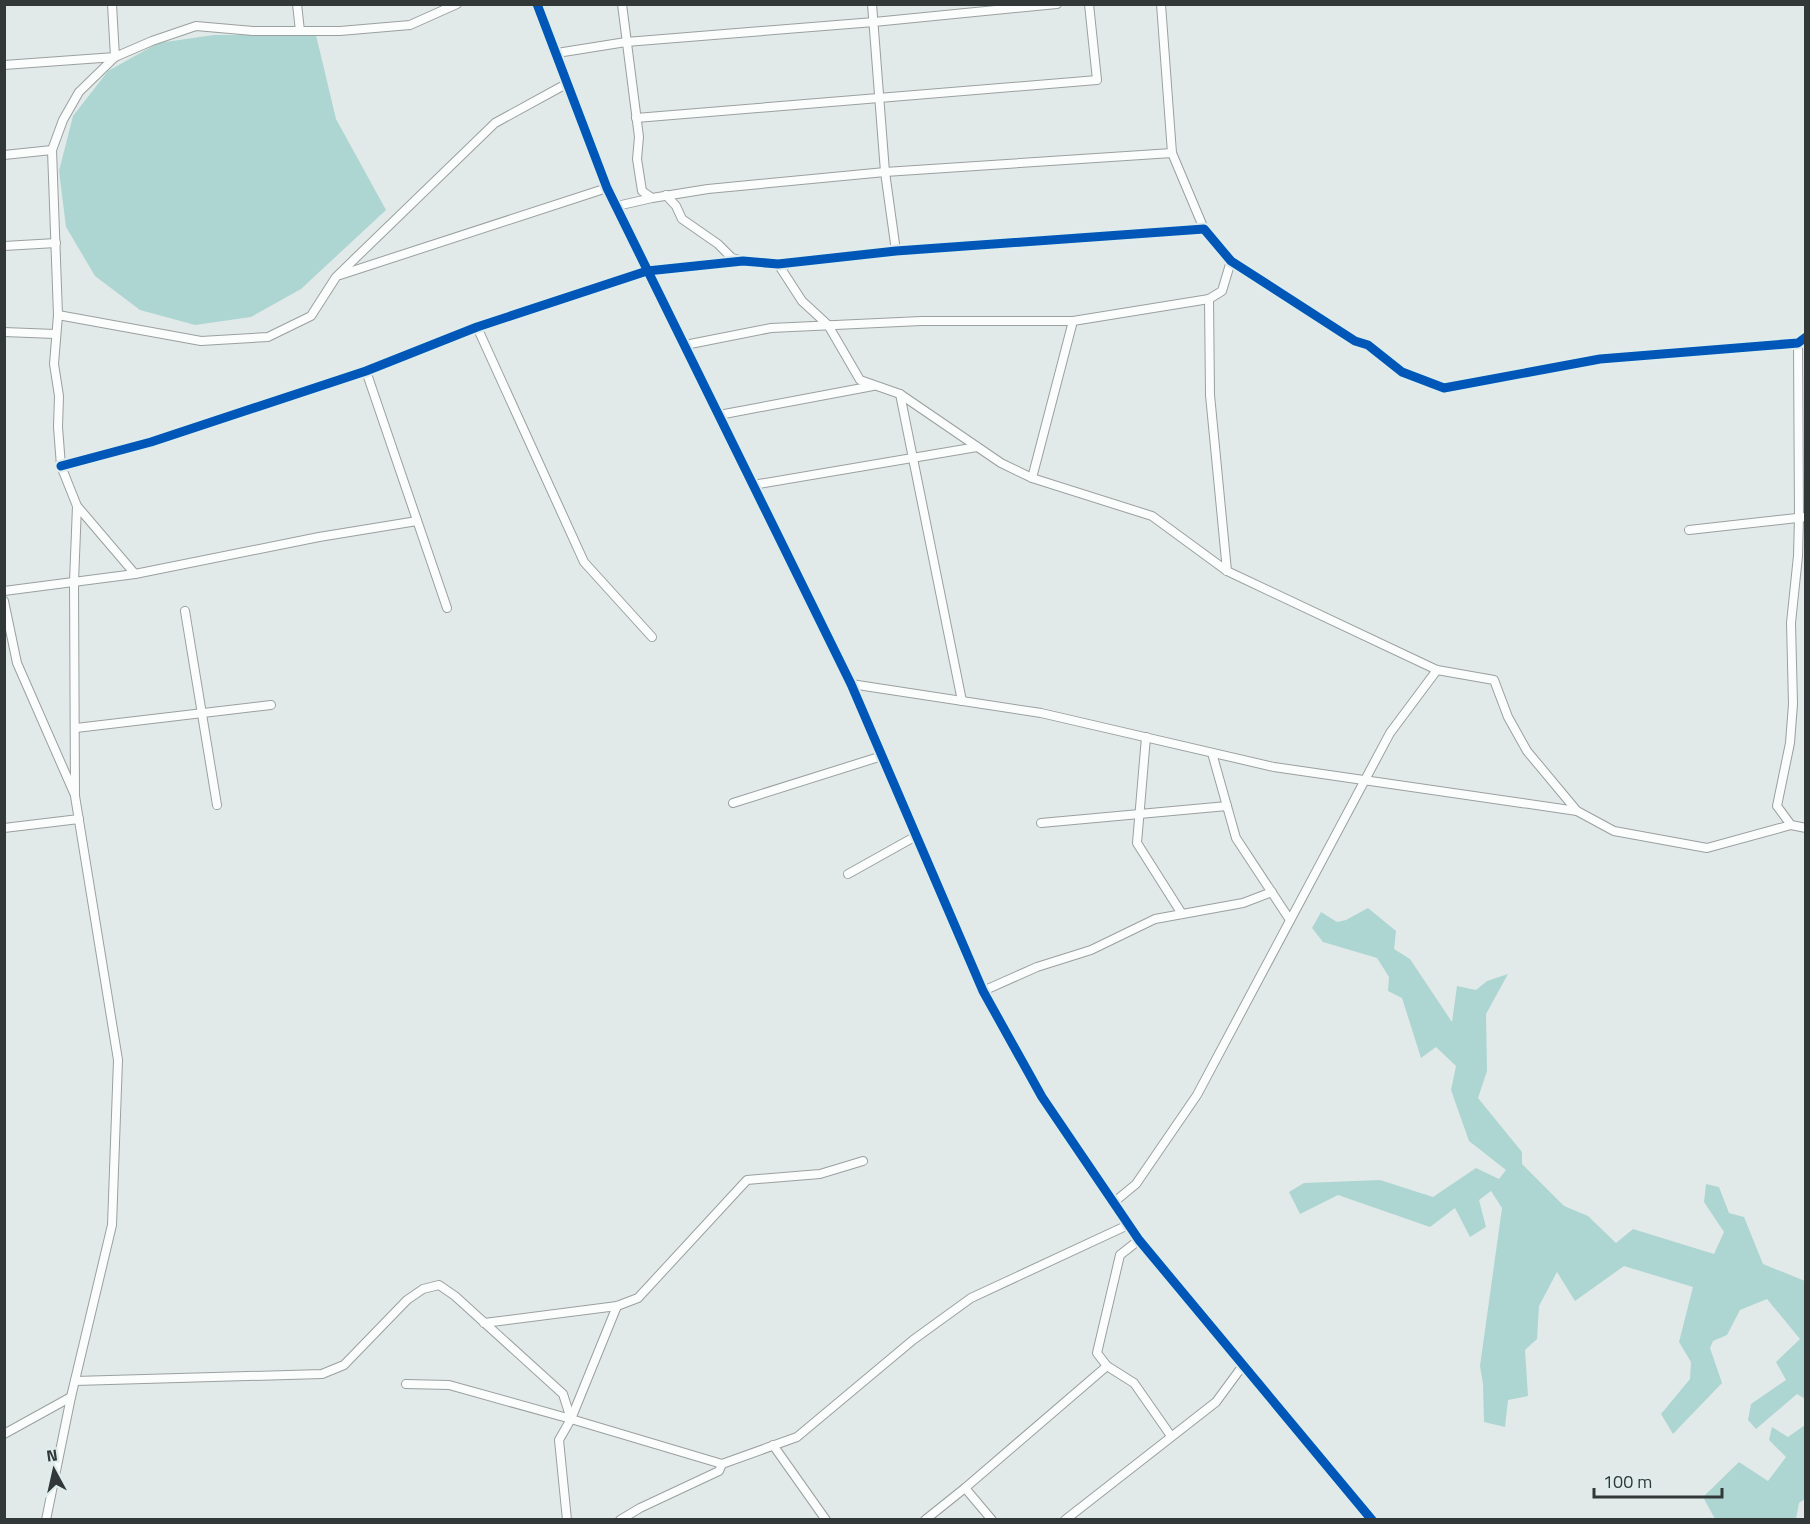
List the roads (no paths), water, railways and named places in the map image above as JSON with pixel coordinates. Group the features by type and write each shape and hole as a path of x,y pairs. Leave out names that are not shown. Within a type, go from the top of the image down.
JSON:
{"street":[{"path":"112,4 115,57 79,92 63,120 52,150 58,315 54,364 59,396 60,466 76,506 135,574"},
{"path":"297,4 300,31"},
{"path":"4,65 115,57 196,26 253,31 339,31 410,25 457,4"},
{"path":"537,4 607,188 850,684 983,992 1042,1097 1139,1240 1372,1520"},
{"path":"622,4 639,137 637,159 642,191 652,198"},
{"path":"872,4 885,172 896,251"},
{"path":"557,53 626,42 874,22 1057,4"},
{"path":"636,118 1097,80 1089,4"},
{"path":"1161,4 1172,153 1204,229 1231,261 1355,341 1368,345 1402,372 1444,388 1600,359 1802,340 1802,517 1791,623 1793,704 1790,743 1777,806 1791,825"},
{"path":"58,315 201,341 268,337 310,316 336,277 495,123 568,83"},
{"path":"4,155 52,150"},
{"path":"617,206 666,195 885,172 1172,153"},
{"path":"336,277 607,188"},
{"path":"666,195 676,206 682,219 718,244 732,258 778,264 896,251 1204,229"},
{"path":"4,246 56,243"},
{"path":"60,466 150,442 366,371 477,327 647,271 743,261"},
{"path":"685,345 771,328 921,321 1073,321 1209,299 1222,291 1231,261"},
{"path":"778,264 802,301 828,325 860,380 900,394 1001,463 1032,478 1152,516 1227,571 1437,670 1494,680 1508,717 1527,750 1577,811"},
{"path":"1209,299 1210,395 1227,571"},
{"path":"1032,478 1073,321"},
{"path":"477,327 584,562 652,637"},
{"path":"4,332 55,334"},
{"path":"366,371 447,608"},
{"path":"719,415 875,385"},
{"path":"900,394 962,701"},
{"path":"753,485 977,447"},
{"path":"46,1520 71,1397 112,1225 118,1060 75,796 76,506"},
{"path":"1689,530 1802,517"},
{"path":"4,591 135,574 319,537 417,521"},
{"path":"4,601 17,663 75,796"},
{"path":"185,611 217,805"},
{"path":"1113,1203 1136,1184 1197,1095 1390,733 1437,670"},
{"path":"850,684 1041,713 1274,767 1577,811 1614,831 1707,848 1791,825 1806,828"},
{"path":"76,728 271,705"},
{"path":"1146,737 1137,843 1182,914"},
{"path":"1212,753 1236,838 1290,920"},
{"path":"733,803 882,756"},
{"path":"1041,823 1140,812 1227,806"},
{"path":"4,828 79,819"},
{"path":"848,874 916,836"},
{"path":"983,992 1036,968 1091,951 1155,919 1243,903 1272,892"},
{"path":"484,1323 617,1306 638,1298 747,1180 820,1174 863,1161"},
{"path":"406,1384 449,1385 722,1464 797,1437 913,1340 971,1298 1128,1225"},
{"path":"1139,1240 1120,1255 1097,1353 1107,1366 1134,1383 1171,1437"},
{"path":"75,1381 322,1374 344,1365 407,1299 423,1289 439,1285 455,1296 563,1394 571,1419"},
{"path":"567,1520 559,1440 571,1419 617,1306"},
{"path":"1065,1520 1216,1402 1244,1364"},
{"path":"925,1520 1107,1366"},
{"path":"4,1434 71,1397"},
{"path":"773,1445 826,1520"},
{"path":"620,1520 640,1508 719,1471 722,1464"},
{"path":"965,1488 992,1520"}]}
